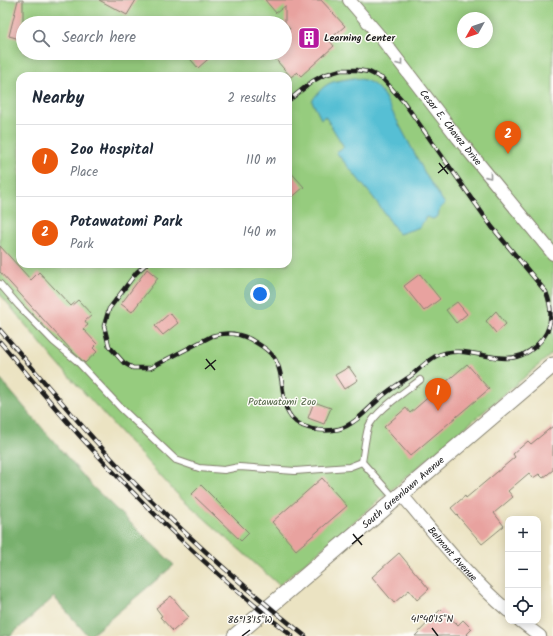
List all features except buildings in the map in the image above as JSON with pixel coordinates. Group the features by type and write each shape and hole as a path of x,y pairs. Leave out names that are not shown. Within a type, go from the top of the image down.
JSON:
{"street":[{"name":"Cesar E. Chavez Drive","path":"349,0 378,34 458,138 553,254"},
{"name":"South Greenlawn Avenue","path":"236,636 553,366"},
{"name":"Belmont Avenue","path":"398,497 479,584 505,608"},
{"path":"524,624 540,636"}],"lane":[{"path":"0,284 54,342 77,361 121,408 176,460 199,468 224,470 239,467 295,471 349,467 362,462"},
{"path":"362,462 368,428 374,419 389,404 420,380"},
{"path":"362,462 398,497"}],"green space":[{"name":"Potawatomi Zoo","path":"0,0 553,0 553,353 279,585 175,492 57,363 0,294"},
{"path":"0,379 92,486 174,565 90,636 88,636 54,597 10,636 0,636"}],"water":[{"path":"354,78 372,83 384,96 427,177 445,204 440,208 438,216 433,219 426,217 420,227 399,234 373,197 336,152 344,147 325,116 321,119 312,101 325,86 339,80"}],"railway":[{"path":"142,268 136,273 109,309 104,326 109,346 124,363 133,368 150,368 212,336 222,334 241,335 250,339 272,355 280,372 284,401 291,417 298,424 316,430 336,430 350,424 360,417 386,393 436,356 450,352 464,352 491,357 518,357 530,350 543,338 550,322 550,310 546,292 492,227 403,101 383,79 369,72 341,70 324,75 313,81 292,98"},
{"path":"0,330 92,438 131,480 226,570 305,636"},
{"path":"0,342 68,422 138,498 213,569 292,636"}],"place":[{"name":"Learning Center","path":"309,38"},
{"name":"Potawatomi Park","path":"508,154"},
{"name":"Zoo Hospital","path":"438,411"}]}
